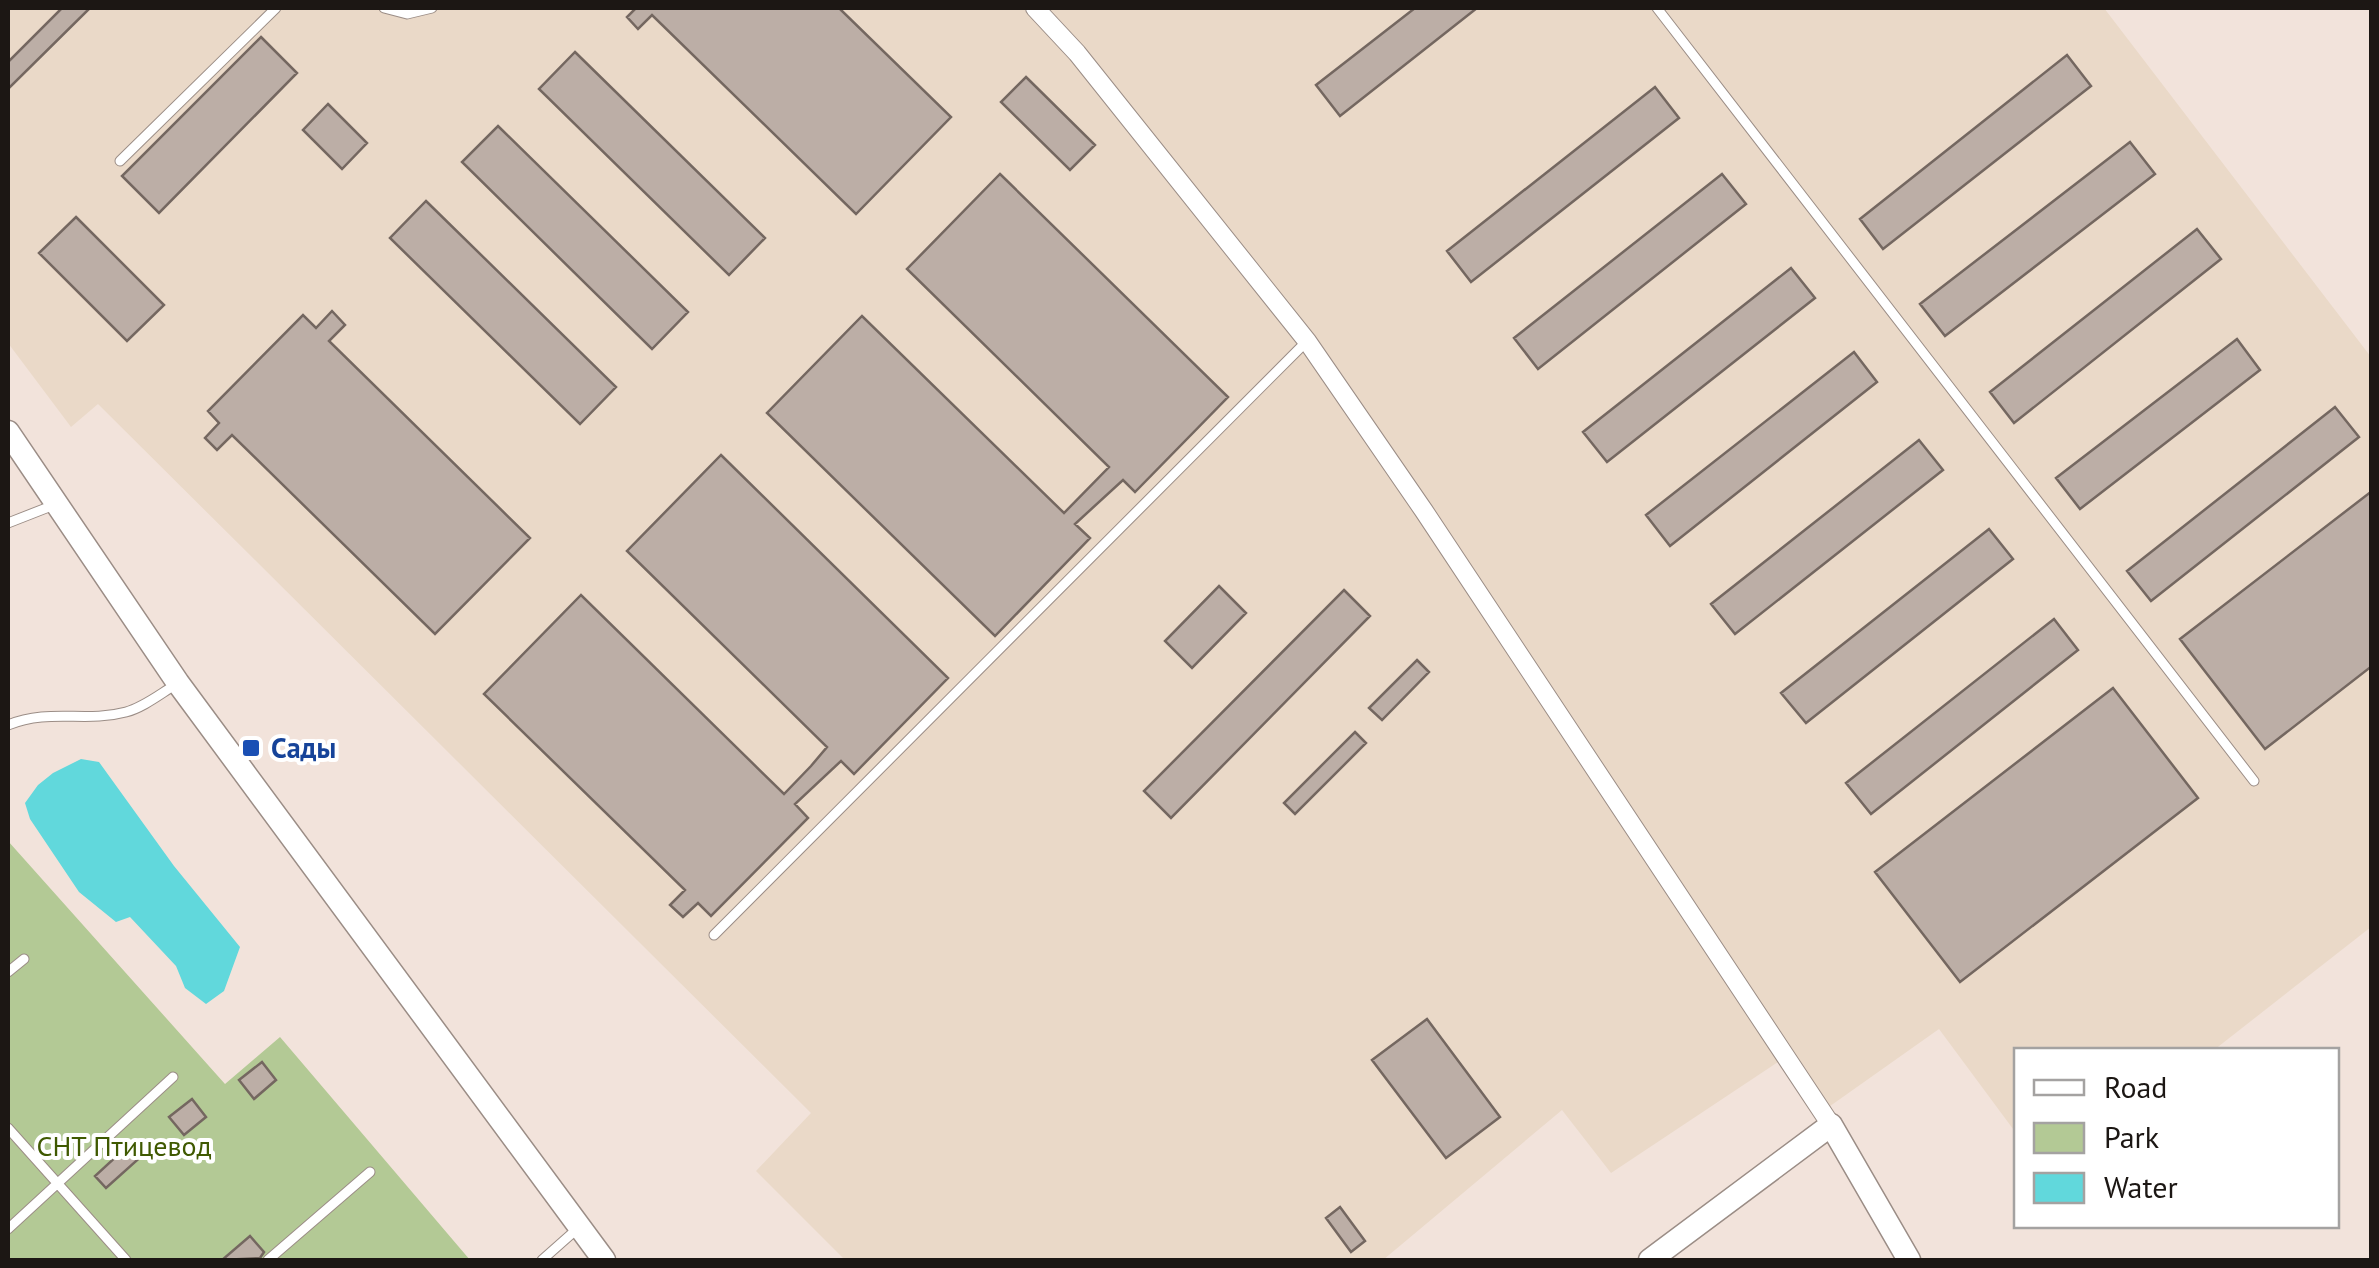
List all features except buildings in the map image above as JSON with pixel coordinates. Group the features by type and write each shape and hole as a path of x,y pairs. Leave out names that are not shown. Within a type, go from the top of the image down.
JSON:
{"street":[{"path":"1035,8 1077,53 1307,341 1424,510 1832,1126 1909,1260"},
{"path":"8,432 178,682 604,1260"},
{"path":"1650,1260 1832,1126"}],"lane":[{"path":"120,161 276,8"},
{"path":"384,8 407,14 432,8"},
{"path":"1657,8 2254,781"},
{"path":"714,936 1307,341"},
{"path":"8,523 56,504"},
{"path":"8,725 32,715 107,715 128,711 178,682"},
{"path":"8,972 24,958"},
{"path":"8,1230 173,1077"},
{"path":"8,1128 126,1260"},
{"path":"268,1260 370,1172"},
{"path":"542,1260 579,1227"}],"shaded area":[{"path":"8,8 2104,8 2371,357 2371,927 2217,1048 2014,1048 2014,1130 1939,1029 1816,1116 1778,1062 1611,1173 1562,1110 1383,1260 845,1260 756,1171 811,1113 98,404 71,427 8,343"}],"green space":[{"name":"СНТ Птицевод","path":"8,841 225,1084 280,1037 470,1260 8,1260"}],"water":[{"path":"81,759 99,762 174,866 240,947 224,991 206,1004 185,988 176,966 130,917 116,922 79,892 30,819 25,803 38,785"}],"place":[{"name":"Сады","path":"251,748"}]}
